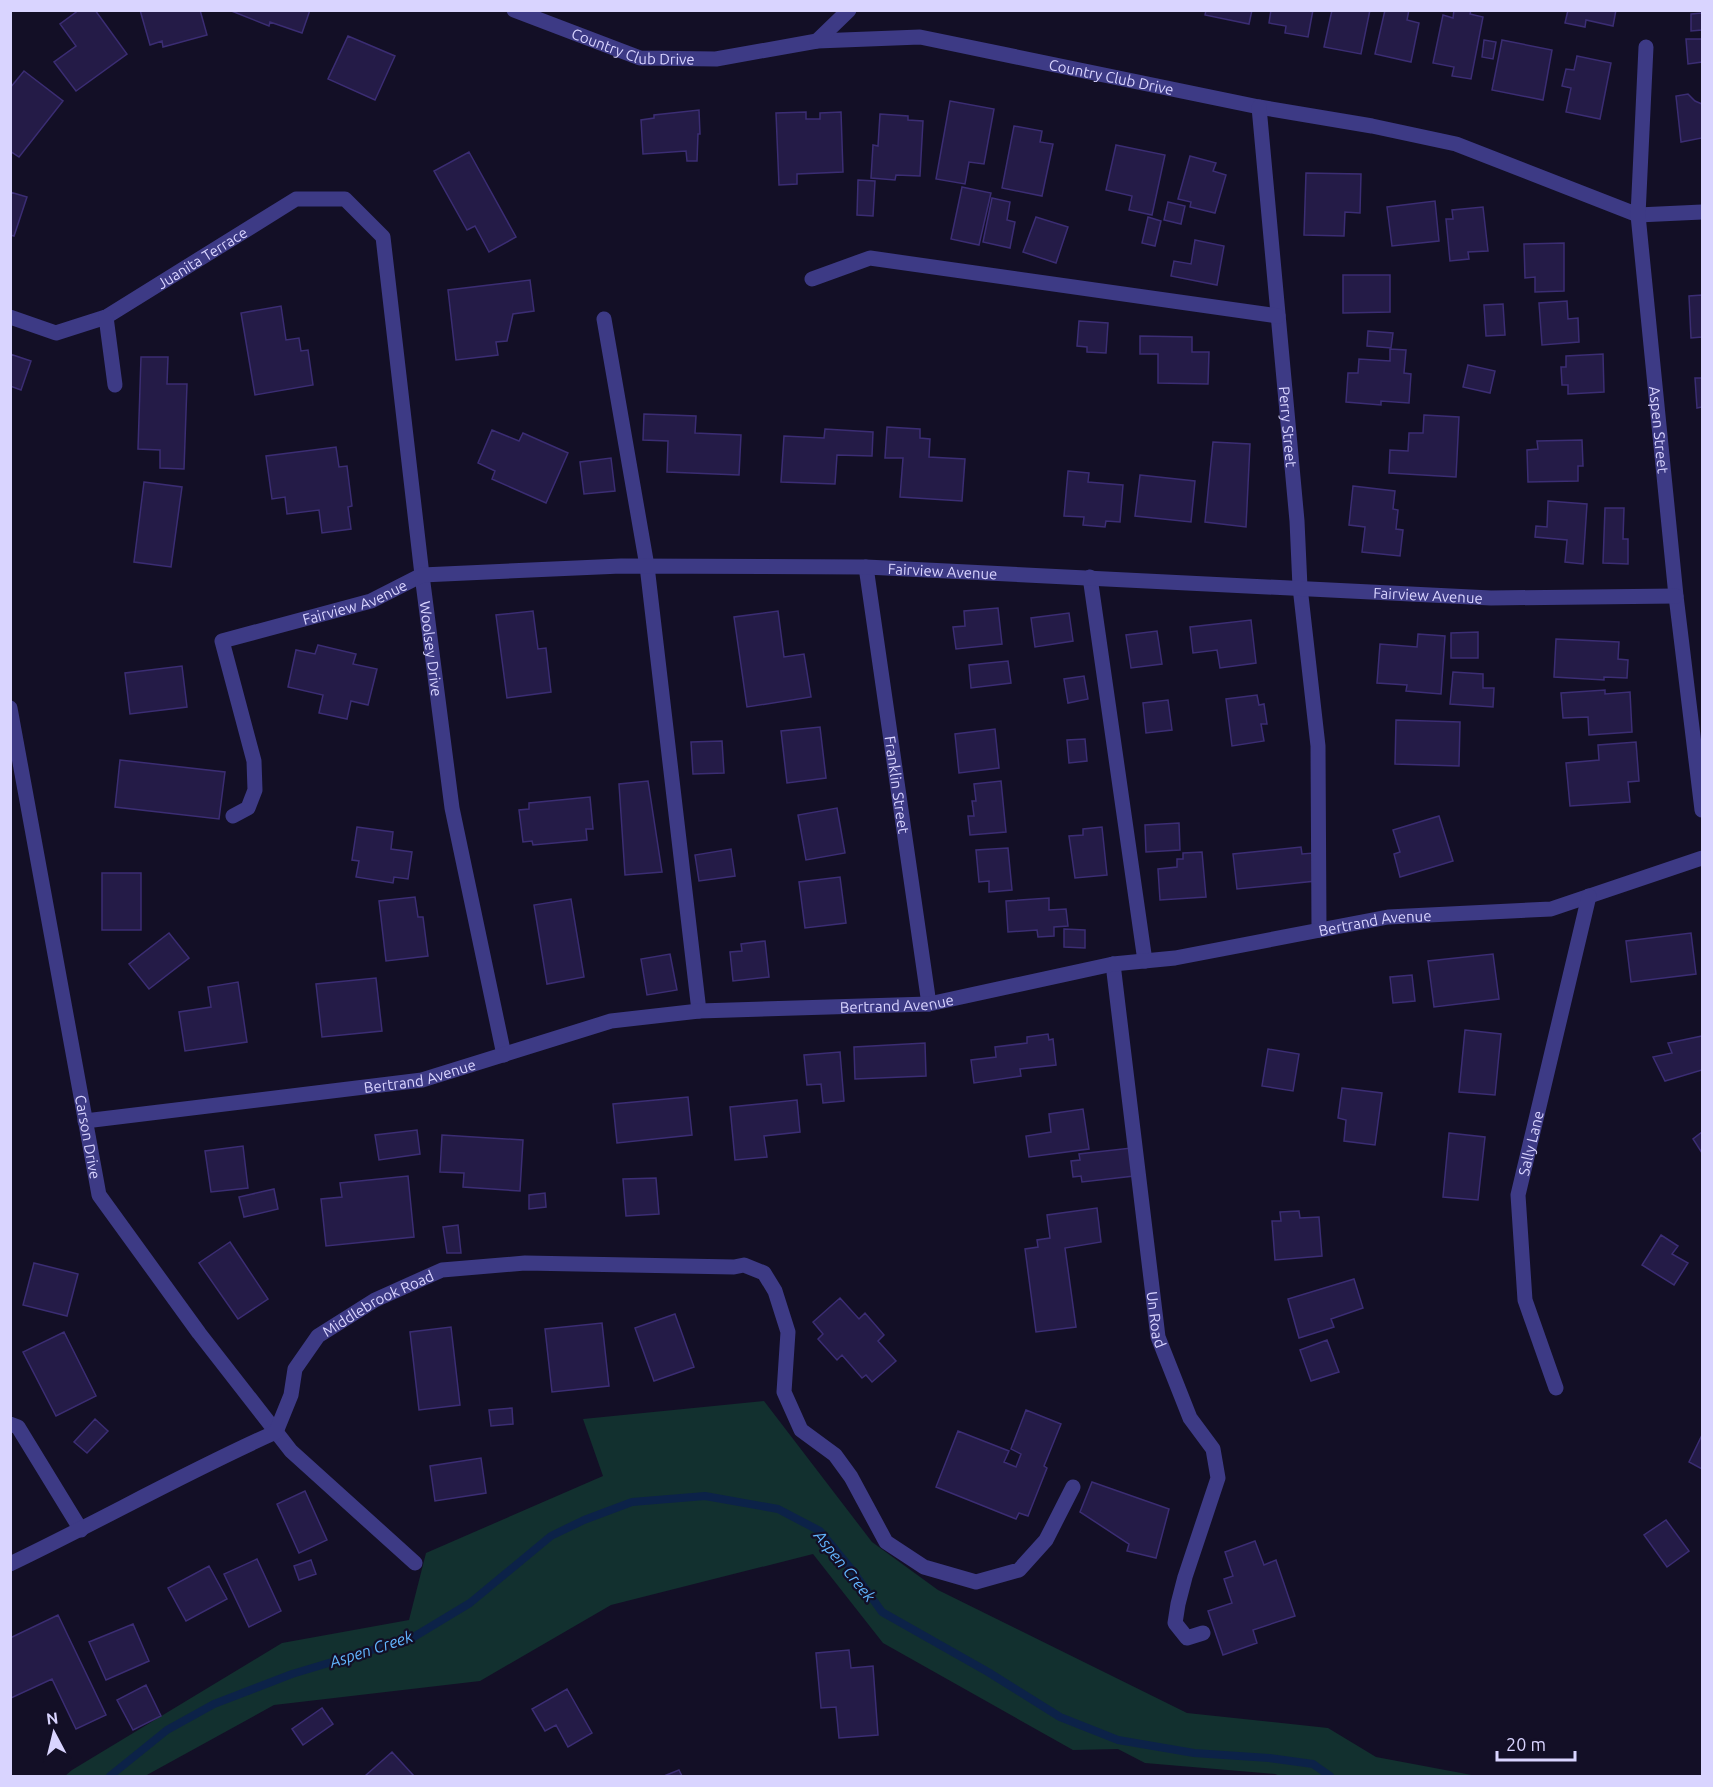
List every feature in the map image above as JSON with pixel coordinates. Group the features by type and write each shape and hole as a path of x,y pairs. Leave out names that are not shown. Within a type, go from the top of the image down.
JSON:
{"street":[{"name":"Country Club Drive","path":"514,10 639,58 716,59 817,41 920,37 1259,107 1372,126 1456,144 1638,215 1702,212"},
{"path":"817,41 849,10"},
{"name":"Aspen Street","path":"1646,47 1638,215 1676,596 1702,810"},
{"name":"Perry Street","path":"1259,107 1297,521 1300,587 1318,746 1319,930"},
{"name":"Juanita Terrace","path":"10,317 56,333 106,317 296,200 345,199 383,237"},
{"name":"Woolsey Drive","path":"383,237 422,575 452,808 504,1056"},
{"path":"812,279 870,258 1278,316"},
{"path":"106,317 115,385"},
{"path":"604,319 647,566 699,1011"},
{"name":"Fairview Avenue","path":"234,816 248,808 255,790 254,761 222,642 371,601 422,575 647,566 866,567 1491,598 1676,596"},
{"name":"Franklin Street","path":"866,567 929,1004"},
{"path":"1090,578 1145,961"},
{"name":"Carson Drive","path":"10,708 99,1195 199,1333 291,1451 415,1563"},
{"name":"Bertrand Avenue","path":"85,1121 422,1080 611,1021 699,1011 929,1004 1113,964 1175,958 1389,917 1551,909 1702,858"},
{"name":"Sally Lane","path":"1556,1388 1525,1300 1518,1195 1589,896"},
{"name":"Un Road","path":"1113,964 1158,1337 1190,1418 1213,1449 1218,1478 1185,1577 1175,1623 1187,1638 1203,1633"},
{"name":"Middlebrook Road","path":"276,1432 291,1395 295,1370 318,1336 375,1300 442,1270 525,1263 734,1267 744,1265 764,1273 776,1291 788,1332 784,1392 801,1430 835,1455 851,1478 886,1542 924,1567 976,1582 1019,1570 1046,1540 1073,1487"},
{"path":"10,1424 18,1427 81,1530"},
{"path":"10,1564 81,1530 215,1459 276,1432"}],"green space":[{"path":"764,1401 872,1542 938,1590 1187,1713 1328,1728 1376,1757 1477,1776 1280,1776 1145,1763 1118,1749 1073,1750 883,1643 813,1554 611,1605 480,1681 274,1705 145,1776 65,1776 282,1643 409,1620 426,1553 603,1476 583,1419"}],"building":[{"path":"79,10 95,10 127,54 76,91 54,62 76,46 60,24"},
{"path":"140,10 200,10 207,35 163,47 162,41 150,45"},
{"path":"229,10 310,10 302,33 270,22 269,26"},
{"path":"1206,10 1252,10 1249,24 1205,15"},
{"path":"1271,10 1313,10 1308,37 1285,33 1286,26 1269,23"},
{"path":"1332,10 1370,10 1361,54 1324,47"},
{"path":"1385,10 1409,10 1407,20 1419,23 1411,62 1375,54"},
{"path":"1454,10 1471,10 1470,14 1483,17 1471,79 1452,76 1454,67 1433,63 1443,15 1453,18"},
{"path":"1568,10 1616,10 1613,26 1586,20 1585,27 1565,23"},
{"path":"1702,13 1702,30 1691,31 1691,14"},
{"path":"348,36 395,56 375,100 328,79"},
{"path":"1686,39 1702,39 1702,62 1688,64"},
{"path":"1484,40 1496,42 1493,59 1482,57"},
{"path":"1502,40 1552,50 1543,100 1492,90"},
{"path":"1577,56 1611,63 1600,119 1566,112 1571,88 1562,86 1566,69 1574,70"},
{"path":"24,71 63,101 19,157 10,151 10,88"},
{"path":"1688,94 1702,104 1702,138 1681,142 1676,96"},
{"path":"950,101 994,109 984,164 969,162 965,184 936,179"},
{"path":"699,110 700,134 698,134 697,161 687,161 686,151 643,154 641,120 654,118 654,115"},
{"path":"806,112 806,119 820,119 820,113 841,112 843,172 797,174 797,184 779,185 776,113"},
{"path":"880,114 908,116 908,120 923,121 920,176 896,175 895,180 871,178 873,145 878,146"},
{"path":"1014,126 1042,131 1040,142 1053,144 1042,196 1002,188"},
{"path":"1116,145 1165,155 1152,215 1129,210 1132,196 1106,190"},
{"path":"469,152 516,237 489,252 475,226 467,230 434,171"},
{"path":"1190,156 1216,163 1213,171 1226,175 1215,213 1190,207 1191,202 1178,199"},
{"path":"1306,173 1361,174 1360,213 1345,212 1344,236 1304,235"},
{"path":"858,180 875,181 873,216 857,215"},
{"path":"962,187 991,193 979,245 951,239"},
{"path":"10,192 27,197 14,236 10,235"},
{"path":"992,198 1010,202 1007,220 1015,222 1010,248 983,242"},
{"path":"1435,201 1439,241 1392,246 1387,207"},
{"path":"1168,202 1185,206 1181,224 1164,220"},
{"path":"1483,207 1488,251 1468,252 1469,259 1450,261 1446,219 1453,219 1452,210"},
{"path":"1036,217 1068,227 1056,263 1023,252"},
{"path":"1148,217 1161,221 1155,246 1142,243"},
{"path":"1195,240 1224,246 1217,285 1171,276 1174,261 1191,264"},
{"path":"1564,243 1564,291 1535,292 1535,277 1525,278 1524,244"},
{"path":"1343,275 1390,275 1390,312 1343,313"},
{"path":"530,280 534,311 513,314 507,341 496,342 498,355 456,360 448,290"},
{"path":"1702,295 1702,337 1691,338 1689,296"},
{"path":"1567,301 1568,319 1578,318 1579,342 1542,345 1539,303"},
{"path":"1503,304 1505,335 1486,336 1484,305"},
{"path":"281,306 286,340 299,338 301,351 308,350 313,385 255,395 241,313"},
{"path":"1079,321 1108,323 1106,353 1087,352 1087,347 1077,346"},
{"path":"1368,331 1393,333 1391,348 1367,346"},
{"path":"1140,336 1192,337 1192,352 1209,352 1208,384 1158,383 1158,354 1140,354"},
{"path":"1390,349 1406,350 1404,373 1411,374 1409,403 1381,401 1381,405 1346,402 1348,373 1358,373 1359,359 1390,361"},
{"path":"10,354 31,361 21,390 10,386"},
{"path":"1603,354 1604,392 1568,394 1568,385 1562,385 1561,367 1566,367 1566,356"},
{"path":"141,357 168,357 167,384 187,384 184,469 160,468 160,450 138,449"},
{"path":"1468,365 1495,371 1490,393 1463,387"},
{"path":"1695,378 1702,378 1702,407 1697,408"},
{"path":"644,414 696,416 695,433 741,435 739,475 667,472 668,441 643,440"},
{"path":"1424,415 1459,417 1456,477 1389,473 1390,450 1408,451 1409,433 1423,433"},
{"path":"887,427 920,429 920,438 930,439 929,457 965,459 962,501 900,497 903,458 885,458"},
{"path":"825,429 873,432 872,456 837,455 835,484 781,482 784,436 824,438"},
{"path":"492,430 519,441 523,433 568,453 546,503 492,479 495,471 478,463"},
{"path":"1582,440 1583,466 1578,466 1578,481 1528,482 1527,450 1538,449 1537,441"},
{"path":"1213,442 1250,444 1246,527 1205,522"},
{"path":"336,447 339,467 347,466 352,506 348,507 351,529 322,533 319,510 287,514 285,497 272,499 266,456"},
{"path":"611,458 615,491 584,494 580,462"},
{"path":"1068,471 1089,473 1088,482 1123,485 1120,522 1106,521 1105,527 1083,525 1084,517 1064,516"},
{"path":"1140,475 1195,481 1191,522 1135,516"},
{"path":"144,482 182,487 171,567 134,562"},
{"path":"1353,486 1395,491 1393,509 1398,510 1396,529 1403,530 1400,556 1362,552 1365,527 1349,525"},
{"path":"1548,501 1587,504 1583,564 1565,562 1567,540 1535,537 1536,526 1547,527"},
{"path":"1605,508 1624,508 1623,539 1628,539 1628,564 1603,563"},
{"path":"998,608 1002,644 956,649 953,627 965,626 964,611"},
{"path":"533,611 538,649 546,648 551,692 507,698 496,615"},
{"path":"778,611 784,657 804,654 811,697 747,707 734,617"},
{"path":"1069,613 1073,641 1035,647 1031,618"},
{"path":"1251,620 1256,663 1220,668 1217,650 1193,653 1190,627"},
{"path":"1157,631 1162,664 1131,668 1126,635"},
{"path":"1478,632 1478,658 1451,658 1451,633"},
{"path":"1418,634 1445,636 1441,694 1406,691 1407,685 1377,683 1380,644 1417,647"},
{"path":"1556,639 1619,642 1618,659 1628,660 1627,678 1604,677 1604,680 1554,677"},
{"path":"318,645 356,654 353,664 377,669 368,705 351,701 347,719 319,713 323,695 288,687 296,650 315,654"},
{"path":"1008,661 1011,683 971,688 969,665"},
{"path":"182,666 187,707 130,714 125,673"},
{"path":"1453,672 1483,674 1483,688 1494,688 1493,707 1450,704"},
{"path":"1084,676 1088,699 1068,703 1064,679"},
{"path":"1605,690 1605,694 1630,692 1632,732 1589,735 1588,717 1563,718 1561,693"},
{"path":"1257,695 1259,705 1264,704 1267,724 1261,724 1264,741 1232,746 1226,699"},
{"path":"1168,700 1172,730 1146,733 1143,703"},
{"path":"1396,720 1460,722 1459,766 1395,764"},
{"path":"820,727 826,778 787,783 781,731"},
{"path":"995,729 999,768 959,773 955,734"},
{"path":"1085,739 1087,761 1069,763 1067,740"},
{"path":"722,741 724,773 693,774 691,742"},
{"path":"1636,742 1639,781 1628,782 1630,802 1570,806 1566,763 1599,760 1598,745"},
{"path":"120,760 225,772 219,819 115,807"},
{"path":"648,781 662,872 625,875 619,784"},
{"path":"1001,781 1006,832 970,835 968,816 974,816 972,801 976,801 974,784"},
{"path":"590,797 593,829 586,829 587,840 533,845 532,841 523,842 519,810 529,809 529,803"},
{"path":"837,808 845,853 806,860 798,815"},
{"path":"1439,816 1453,861 1400,877 1394,854 1400,852 1393,830"},
{"path":"1179,823 1180,850 1146,852 1145,825"},
{"path":"357,827 393,832 391,849 412,852 408,879 394,877 393,883 356,877 359,861 352,860"},
{"path":"1102,827 1107,875 1075,878 1069,836 1083,835 1083,829"},
{"path":"1301,847 1302,854 1314,853 1316,881 1237,889 1233,854"},
{"path":"1008,848 1012,890 989,892 989,881 979,882 976,850"},
{"path":"731,849 735,876 699,881 695,855"},
{"path":"1202,852 1206,897 1160,900 1158,869 1177,867 1177,859 1183,859 1183,853"},
{"path":"102,873 141,873 141,930 102,930"},
{"path":"840,877 846,923 805,928 799,882"},
{"path":"415,897 418,917 423,917 428,956 386,961 379,901"},
{"path":"1049,898 1049,910 1066,909 1068,926 1054,927 1054,936 1038,937 1037,930 1008,932 1006,901"},
{"path":"571,899 584,977 547,984 534,905"},
{"path":"1064,929 1085,930 1085,948 1064,947"},
{"path":"169,933 189,958 149,989 129,964"},
{"path":"1691,933 1696,974 1631,982 1626,941"},
{"path":"765,941 769,977 733,981 730,952 742,951 741,944"},
{"path":"670,954 677,990 647,995 641,959"},
{"path":"1493,954 1499,999 1434,1007 1428,961"},
{"path":"1412,975 1415,1001 1393,1003 1390,977"},
{"path":"376,978 382,1031 322,1037 316,984"},
{"path":"238,982 247,1042 185,1051 179,1012 211,1007 208,987"},
{"path":"1465,1030 1501,1034 1495,1095 1459,1092"},
{"path":"1048,1034 1049,1040 1053,1039 1056,1065 1020,1069 1021,1076 974,1083 971,1060 996,1057 995,1047 1027,1043 1027,1037"},
{"path":"1702,1036 1702,1070 1665,1081 1653,1057 1672,1053 1668,1043"},
{"path":"925,1043 926,1076 855,1079 854,1047"},
{"path":"1268,1049 1299,1054 1293,1091 1262,1086"},
{"path":"840,1052 844,1101 823,1103 821,1084 807,1085 804,1055"},
{"path":"1342,1088 1382,1093 1375,1145 1344,1141 1346,1120 1338,1118"},
{"path":"688,1097 692,1135 617,1143 613,1104"},
{"path":"797,1100 800,1132 764,1136 767,1157 735,1160 730,1107"},
{"path":"1083,1109 1089,1149 1029,1157 1026,1136 1051,1132 1049,1114"},
{"path":"417,1130 420,1154 379,1160 375,1135"},
{"path":"1702,1132 1702,1153 1693,1139"},
{"path":"1449,1133 1485,1137 1478,1200 1443,1197"},
{"path":"442,1135 523,1140 520,1191 463,1187 464,1173 440,1172"},
{"path":"243,1146 248,1188 211,1192 205,1151"},
{"path":"1131,1148 1134,1176 1082,1182 1081,1176 1073,1177 1071,1161 1080,1160 1079,1154"},
{"path":"408,1176 414,1237 326,1246 321,1199 342,1197 340,1183"},
{"path":"656,1178 659,1214 626,1216 623,1179"},
{"path":"274,1189 278,1209 244,1217 239,1197"},
{"path":"545,1193 546,1207 529,1209 529,1195"},
{"path":"1097,1208 1101,1242 1065,1248 1076,1327 1036,1332 1025,1249 1038,1247 1037,1240 1050,1238 1047,1215"},
{"path":"1299,1211 1300,1218 1319,1217 1322,1256 1275,1260 1272,1221 1281,1221 1280,1212"},
{"path":"458,1225 461,1253 447,1253 443,1227"},
{"path":"1661,1235 1678,1246 1672,1254 1688,1263 1674,1285 1642,1265"},
{"path":"230,1242 268,1299 238,1319 199,1263"},
{"path":"34,1263 78,1274 67,1316 23,1305"},
{"path":"1354,1279 1363,1308 1331,1319 1334,1327 1299,1338 1288,1299"},
{"path":"840,1298 859,1319 865,1313 884,1335 878,1341 896,1361 872,1382 866,1375 862,1378 842,1355 837,1360 818,1339 823,1334 813,1322"},
{"path":"675,1314 694,1367 654,1381 635,1328"},
{"path":"602,1323 609,1386 552,1392 545,1329"},
{"path":"451,1327 460,1405 419,1410 410,1332"},
{"path":"64,1332 96,1396 56,1416 23,1352"},
{"path":"1327,1340 1339,1372 1311,1381 1300,1350"},
{"path":"512,1408 513,1424 491,1426 489,1410"},
{"path":"1026,1410 1061,1424 1044,1466 1047,1468 1028,1516 1019,1513 1016,1519 936,1487 958,1431 1009,1451 1004,1462 1016,1467 1021,1454 1011,1449"},
{"path":"95,1419 108,1431 87,1453 74,1442"},
{"path":"1702,1435 1702,1469 1689,1462"},
{"path":"481,1458 486,1493 435,1501 430,1466"},
{"path":"1092,1482 1169,1509 1156,1558 1127,1551 1129,1544 1080,1512"},
{"path":"305,1491 327,1540 299,1553 277,1504"},
{"path":"1666,1520 1689,1551 1667,1567 1644,1535"},
{"path":"1255,1541 1264,1565 1276,1560 1295,1616 1253,1630 1257,1643 1223,1655 1208,1611 1232,1603 1224,1579 1233,1576 1225,1552"},
{"path":"257,1559 281,1611 249,1627 224,1574"},
{"path":"311,1560 316,1574 299,1580 294,1566"},
{"path":"209,1566 227,1599 186,1621 168,1588"},
{"path":"58,1615 106,1715 76,1729 52,1679 11,1698 10,1696 10,1638"},
{"path":"133,1624 149,1661 106,1680 89,1642"},
{"path":"849,1650 851,1668 873,1666 878,1735 839,1738 836,1707 821,1708 816,1653"},
{"path":"146,1685 161,1716 133,1730 117,1700"},
{"path":"567,1689 592,1733 568,1747 556,1725 545,1731 532,1709"},
{"path":"322,1708 333,1724 303,1745 292,1729"},
{"path":"392,1752 414,1776 365,1776"},
{"path":"679,1770 682,1776 664,1776"}],"waterway":[{"name":"Aspen Creek","path":"110,1776 167,1730 214,1704 292,1674 412,1638 470,1603 551,1536 584,1520 632,1502 705,1496 778,1509 820,1531 882,1612 988,1672 1060,1717 1118,1740 1194,1753 1269,1758 1313,1764 1330,1776"}]}
